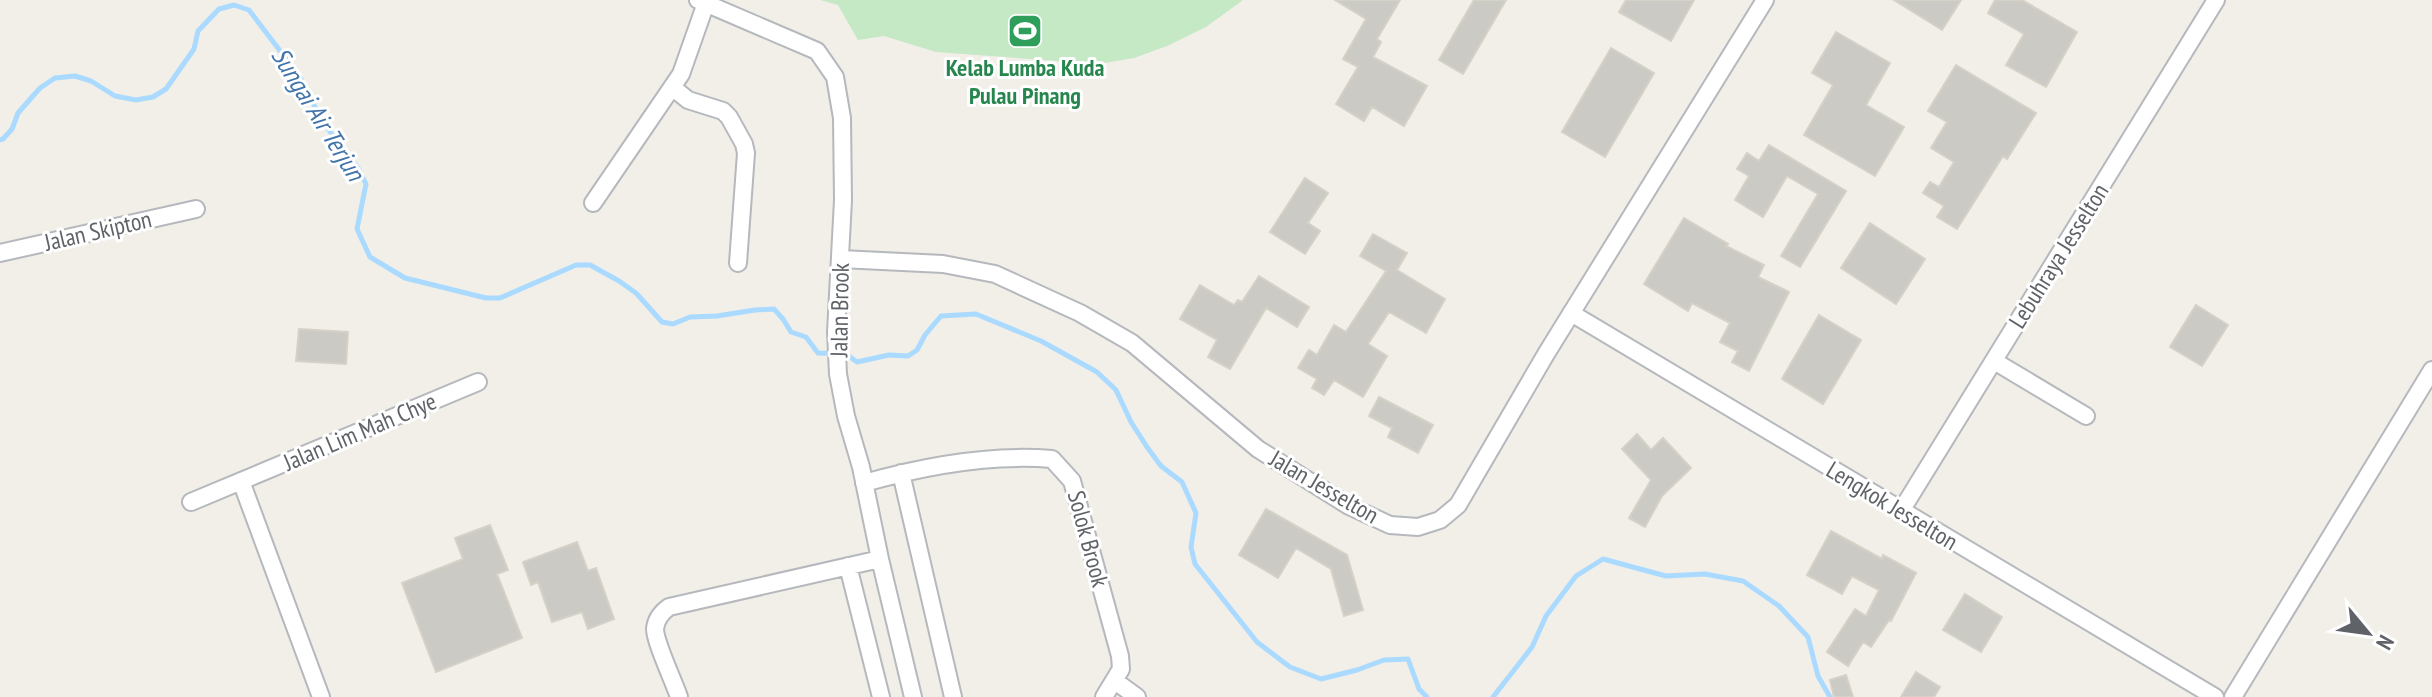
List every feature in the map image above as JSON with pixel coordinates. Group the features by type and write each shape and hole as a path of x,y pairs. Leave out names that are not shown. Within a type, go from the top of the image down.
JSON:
{"street":[{"name":"Jalan Jesselton","path":"841,259 943,264 995,274 1080,313 1132,343 1258,449 1349,506 1390,525 1418,527 1440,520 1458,505 1571,313 1765,0"},
{"name":"Lebuhraya Jesselton","path":"1901,511 2216,0"},
{"path":"593,203 681,74 692,50 702,2"},
{"name":"Jalan Brook","path":"702,2 817,51 835,77 842,118 841,259 836,332 838,374 913,697"},
{"path":"672,87 688,100 723,111 744,144 746,153 738,263"},
{"name":"Jalan Skipton","path":"0,253 196,209"},
{"name":"Lengkok Jesselton","path":"1571,313 2215,697"},
{"path":"1994,361 2086,416"},
{"path":"2233,697 2432,370"},
{"name":"Jalan Lim Mah Chye","path":"191,502 478,382"},
{"name":"Solok Brook","path":"864,483 901,473 1000,458 1052,459 1072,481 1120,656 1121,669 1115,681"},
{"path":"901,473 953,697"},
{"path":"241,481 321,697"},
{"path":"679,697 655,633 663,611 669,607 880,559"},
{"path":"848,566 881,697"},
{"path":"1104,697 1115,681 1137,697"}],"green space":[{"name":"Kelab Lumba Kuda Pulau Pinang","path":"820,0 1243,0 1206,27 1167,46 1134,58 1098,64 936,52 884,36 858,40 838,5"}],"building":[{"path":"1335,0 1400,0 1377,39 1381,42 1373,57 1427,86 1404,126 1372,107 1364,121 1336,104 1358,67 1343,59 1366,19"},
{"path":"1474,0 1506,0 1463,74 1439,60"},
{"path":"1626,0 1694,0 1671,41 1619,12"},
{"path":"1894,0 1961,0 1942,30"},
{"path":"1995,0 2022,0 2077,32 2046,87 2006,65 2024,34 1988,13"},
{"path":"1836,32 1890,63 1866,105 1904,127 1875,176 1804,135 1833,85 1812,73"},
{"path":"1611,48 1654,73 1605,157 1562,132"},
{"path":"1956,65 2036,113 2007,159 2003,156 1957,229 1937,217 1944,206 1923,193 1930,182 1939,187 1954,162 1931,148 1947,122 1928,111"},
{"path":"1769,145 1846,191 1800,267 1781,256 1818,194 1787,176 1763,217 1735,200 1749,176 1737,169 1747,153 1759,161"},
{"path":"1305,178 1328,193 1308,223 1320,231 1305,254 1270,232"},
{"path":"1684,218 1728,244 1726,246 1764,265 1758,277 1789,292 1749,371 1732,362 1738,351 1720,342 1730,323 1692,303 1688,311 1644,284"},
{"path":"1870,223 1925,259 1896,304 1841,268"},
{"path":"1373,234 1407,253 1397,270 1445,299 1426,333 1389,312 1368,344 1387,356 1363,397 1334,380 1324,395 1312,388 1317,379 1298,368 1309,350 1317,355 1334,325 1346,332 1386,271 1360,256"},
{"path":"1259,276 1309,307 1297,327 1266,308 1230,369 1208,357 1217,340 1180,319 1200,285 1234,305 1238,300 1242,302"},
{"path":"2196,305 2228,325 2202,366 2170,347"},
{"path":"1819,315 1861,340 1823,404 1782,379"},
{"path":"299,329 348,332 346,364 296,361"},
{"path":"1379,397 1433,425 1418,453 1388,437 1392,428 1369,416"},
{"path":"1637,434 1651,450 1663,438 1691,468 1662,496 1645,527 1629,518 1651,480 1622,449"},
{"path":"1266,509 1347,555 1363,610 1344,616 1331,569 1296,548 1278,578 1239,555"},
{"path":"490,525 508,570 497,574 522,638 436,672 402,583 463,559 455,538"},
{"path":"1831,531 1882,559 1883,555 1916,573 1891,621 1871,647 1863,642 1848,666 1827,652 1855,609 1866,616 1879,590 1852,576 1842,594 1807,575"},
{"path":"577,542 588,571 596,568 614,619 588,629 582,612 552,622 538,582 531,585 523,562"},
{"path":"1965,594 2002,617 1981,652 1943,630"},
{"path":"1916,672 1940,687 1934,697 1901,697"},
{"path":"1846,675 1853,697 1834,697 1830,680"}],"waterway":[{"name":"Sungai Air Terjun","path":"0,140 12,129 18,113 40,88 55,78 75,76 91,81 115,96 136,100 153,97 166,89 194,49 198,31 219,9 234,5 249,10 300,77 322,121 358,168 366,184 357,229 370,257 405,278 486,298 500,298 576,265 590,265 636,293 662,322 673,324 690,317 774,309 791,332 806,337 818,353 846,354 857,362 889,355 908,356 917,350 941,316 976,314 1041,341 1097,372 1116,390 1147,447 1161,466 1182,482 1196,513 1191,547 1195,564 1257,642 1290,667 1321,679 1384,660 1408,659 1419,689 1427,697"},
{"name":"Sungai Air Terjun","path":"1493,697 1532,647 1546,616 1576,576 1603,559 1666,576 1705,574 1743,581 1779,606 1808,637 1818,676 1830,697"}],"place":[{"name":"Kelab Lumba Kuda Pulau Pinang","path":"1025,31"}]}
